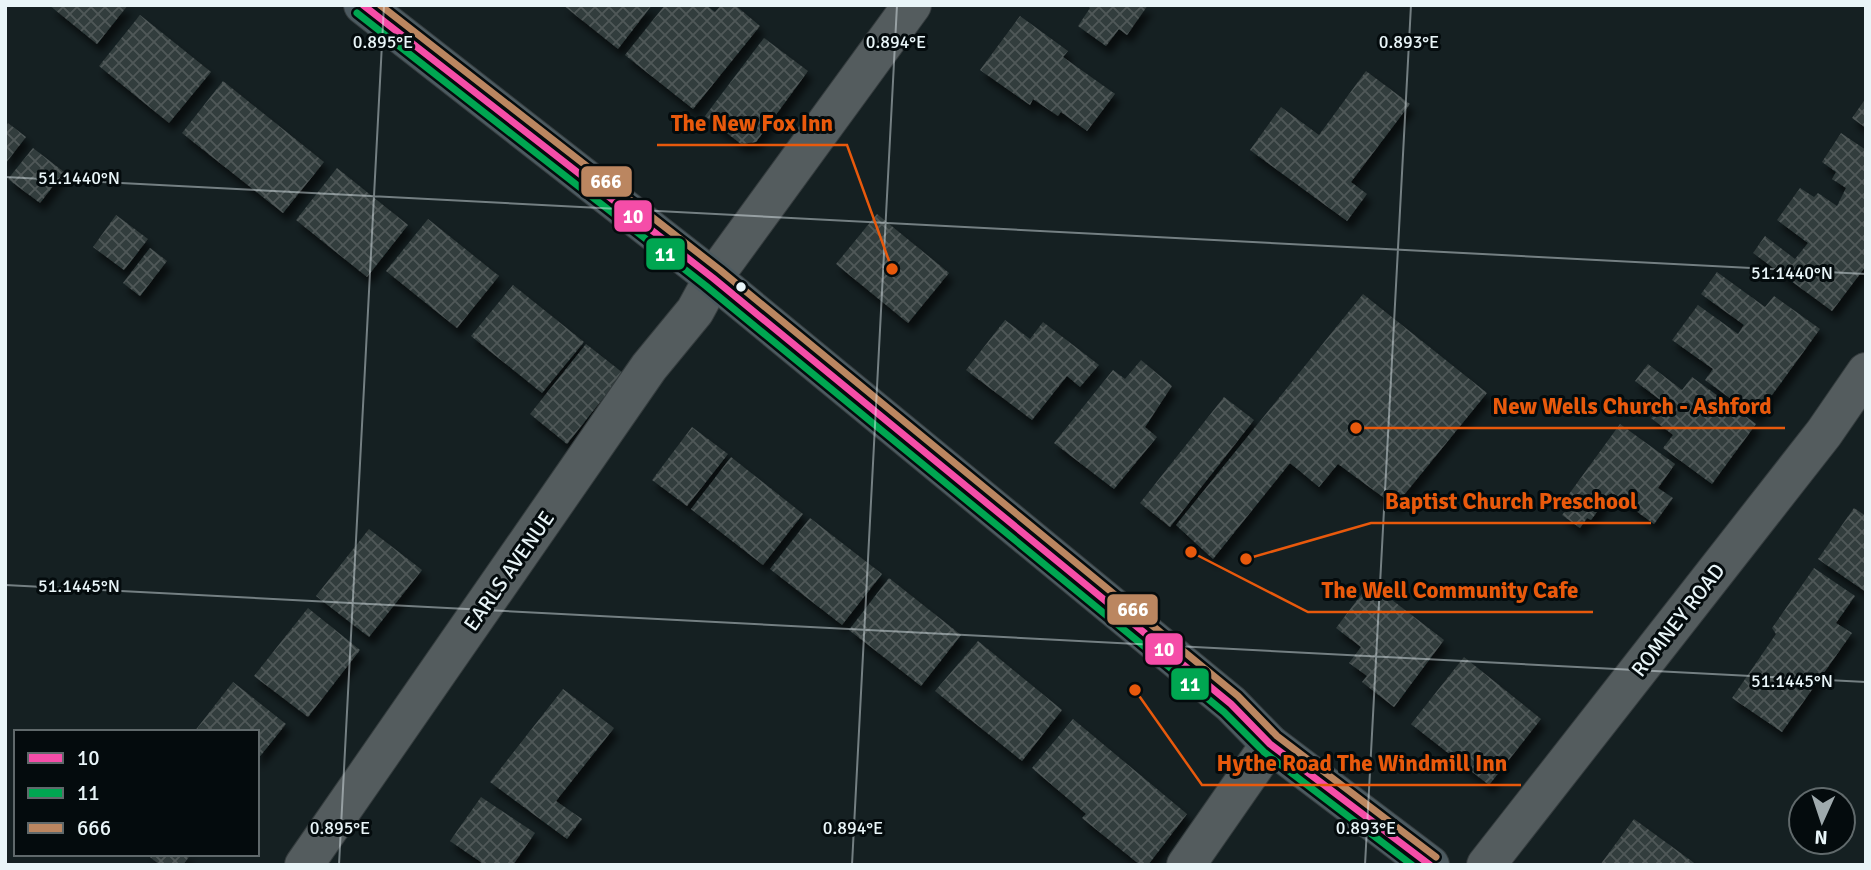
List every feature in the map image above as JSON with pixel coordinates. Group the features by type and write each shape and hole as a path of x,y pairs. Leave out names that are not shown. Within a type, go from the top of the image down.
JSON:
{"main road":[{"path":"363,5 713,278 1231,705 1270,744 1430,865"}],"street":[{"name":"EARLS AVENUE","path":"304,865 649,367 695,311 713,278 912,5"},
{"name":"ROMNEY ROAD","path":"1486,865 1824,433 1866,372"},
{"path":"1186,865 1270,744"}],"building":[{"path":"49,5 128,5 97,44"},
{"path":"563,5 652,5 618,49"},
{"path":"665,5 706,5 715,12 721,5 735,5 760,26 693,109 625,55"},
{"path":"1086,5 1148,5 1127,35 1119,29 1106,46 1078,26 1090,8"},
{"path":"140,15 211,72 169,123 99,66"},
{"path":"1020,16 1068,51 1063,57 1115,94 1087,131 1061,112 1058,116 1033,99 1030,105 980,70"},
{"path":"764,38 808,71 756,142 741,144 705,116"},
{"path":"1366,71 1410,104 1351,182 1367,194 1347,221 1250,150 1281,107 1319,135"},
{"path":"223,81 324,162 283,213 182,133"},
{"path":"1866,98 1866,128 1852,118"},
{"path":"8,123 26,137 5,164 5,127"},
{"path":"1841,133 1866,150 1866,266 1832,311 1753,253 1765,236 1795,259 1808,243 1777,220 1800,188 1814,197 1818,193 1837,206 1846,188 1832,179 1836,172 1822,162"},
{"path":"33,148 64,172 40,203 8,179"},
{"path":"337,168 408,225 367,277 296,220"},
{"path":"877,214 949,273 908,323 836,264"},
{"path":"116,215 148,239 124,270 93,247"},
{"path":"428,219 499,276 457,328 386,271"},
{"path":"150,248 167,261 140,296 123,283"},
{"path":"1717,272 1765,307 1774,296 1820,329 1756,417 1705,380 1713,369 1672,340 1698,305 1738,334 1744,325 1701,294"},
{"path":"513,285 584,342 542,393 471,336"},
{"path":"1363,294 1487,393 1395,506 1338,464 1319,487 1290,463 1213,559 1176,525"},
{"path":"1005,320 1030,339 1043,322 1099,365 1080,387 1067,376 1032,420 966,370"},
{"path":"586,344 623,373 567,444 530,414"},
{"path":"1141,360 1172,386 1145,427 1157,437 1114,489 1054,443 1113,370 1125,379"},
{"path":"1648,364 1682,390 1692,377 1756,424 1712,484 1663,448 1673,435 1651,418 1663,402 1635,381"},
{"path":"1224,397 1254,420 1170,527 1140,503"},
{"path":"1620,424 1675,464 1658,488 1673,498 1654,524 1611,493 1591,520 1587,518 1580,528 1562,515 1570,505 1564,501"},
{"path":"692,427 728,454 687,506 652,480"},
{"path":"731,457 803,514 763,565 691,509"},
{"path":"1854,508 1866,516 1866,592 1818,559"},
{"path":"810,518 882,574 842,625 770,569"},
{"path":"369,529 422,570 369,637 316,596"},
{"path":"1814,568 1855,596 1836,623 1852,633 1782,732 1732,698 1776,634 1772,628"},
{"path":"889,578 961,635 921,686 849,630"},
{"path":"1370,583 1444,640 1394,707 1362,682 1367,676 1349,663 1361,647 1336,628"},
{"path":"308,608 360,650 308,717 254,676"},
{"path":"978,641 1062,710 1022,761 935,691"},
{"path":"1464,657 1541,719 1489,785 1411,724"},
{"path":"233,682 286,724 259,758 259,730 196,730"},
{"path":"563,689 614,728 556,801 582,819 567,839 490,782"},
{"path":"1073,719 1187,814 1148,865 1140,865 1082,818 1086,814 1032,768"},
{"path":"481,797 535,833 513,865 485,865 450,841"},
{"path":"1634,819 1697,865 1600,865"},
{"path":"149,856 190,856 183,865 160,865"}],"transit line":[{"name":"10","path":"363,5 713,278 1231,704 1270,744 1430,865"},
{"name":"666","path":"380,5 720,270 1238,696 1277,736 1436,857"},
{"name":"11","path":"357,13 706,286 1224,712 1264,752 1412,865"}],"place":[{"name":"The New Fox Inn","path":"892,269"},
{"name":"New Wells Church - Ashford","path":"1356,428"},
{"name":"The Well Community Cafe","path":"1191,552"},
{"name":"Baptist Church Preschool","path":"1246,559"},
{"name":"Hythe Road The Windmill Inn","path":"1135,690"}]}
